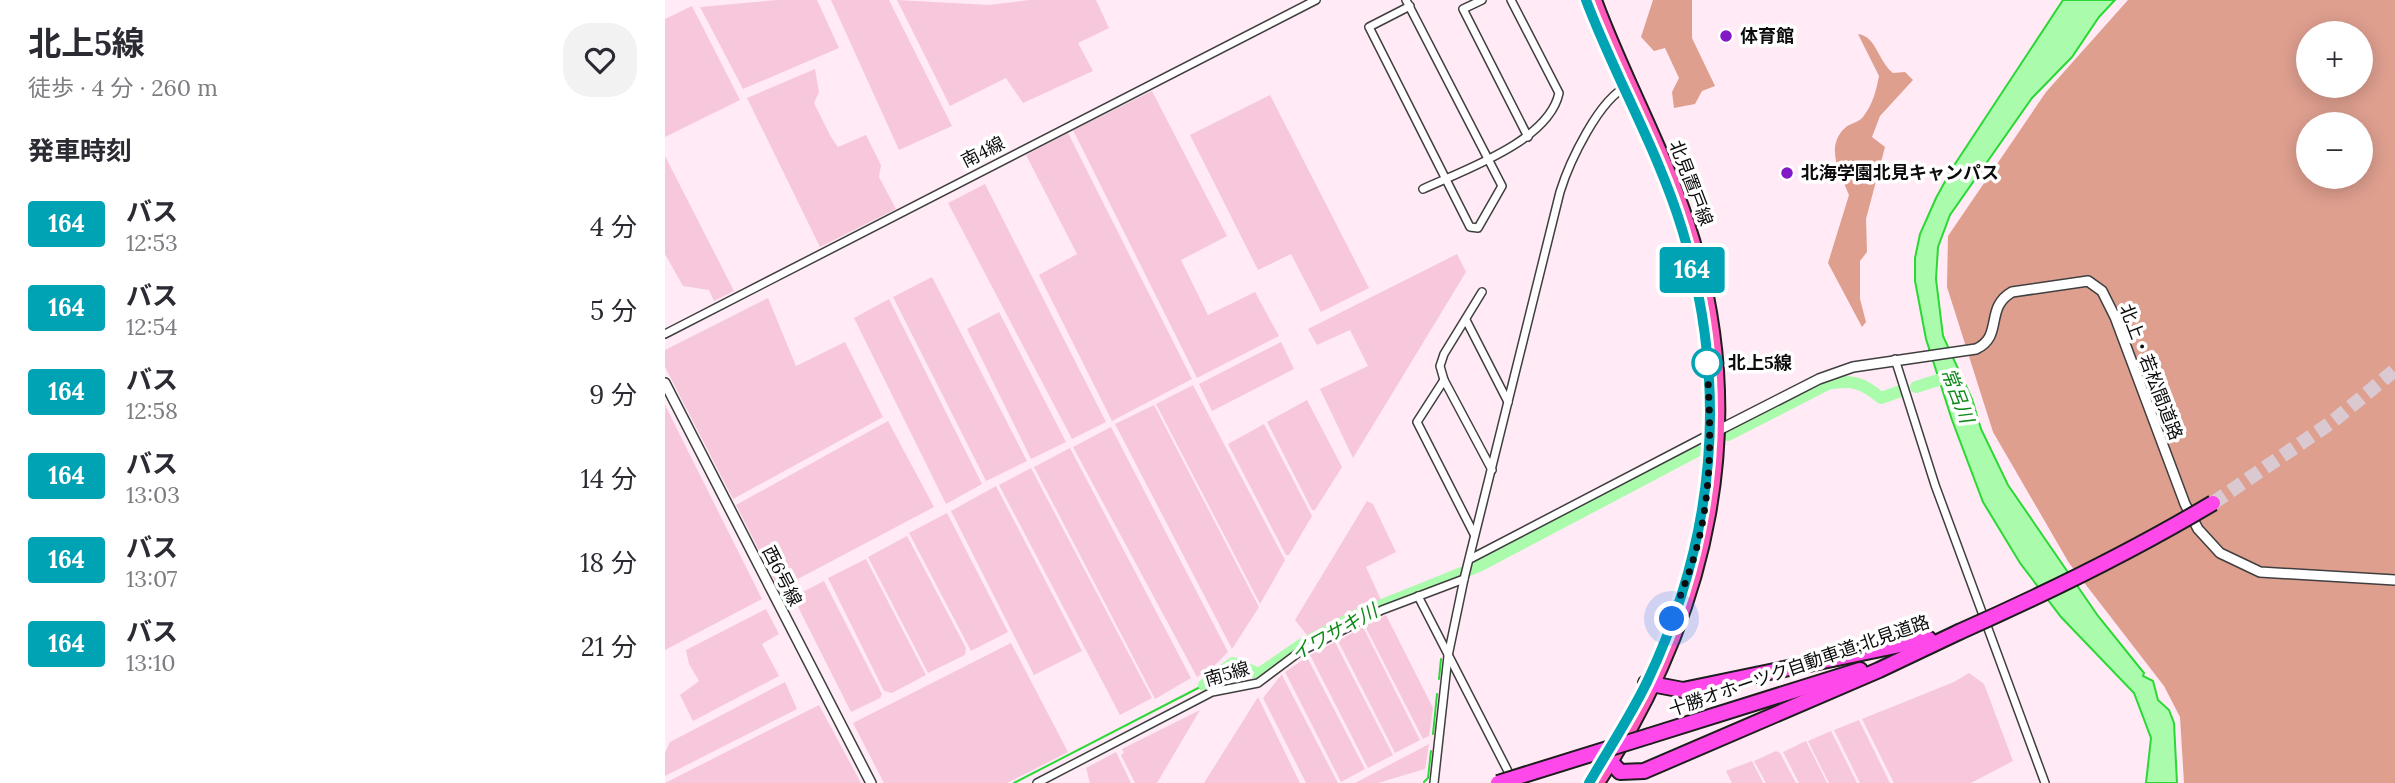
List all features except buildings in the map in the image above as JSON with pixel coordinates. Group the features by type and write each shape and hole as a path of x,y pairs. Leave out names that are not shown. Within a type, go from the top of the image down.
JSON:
{"highway":[{"name":"十勝オホーツク自動車道;北見道路","path":"1497,783 1878,664 2053,591 2150,541 2213,503"},
{"path":"1651,685 1683,690 1959,632"},
{"path":"1609,759 1621,772 1644,771 1879,670 1959,632"}],"main road":[{"name":"北見置戸線","path":"1586,0 1627,87"},
{"name":"北見置戸線","path":"1596,0 1681,227 1691,264 1705,342 1715,432 1705,508 1695,556 1651,685 1609,759 1599,783"},
{"name":"北見置戸線","path":"1589,783 1609,759"}],"street":[{"name":"南4線","path":"665,334 1316,0"},
{"path":"1482,0 1463,9 1528,137"},
{"path":"1423,189 1535,133 1559,93 1511,0"},
{"path":"1408,3 1502,190 1478,228 1470,227 1369,27 1408,3"},
{"path":"1434,783 1448,656 1475,535 1567,167 1611,96 1627,87"},
{"name":"北上・若松間道路","path":"1715,432 1819,379 1867,362 1976,349 1985,345 1990,337 1995,307 2001,298 2012,292 2088,281 2102,292 2115,317 2185,504 2208,542 2239,565 2260,572 2395,580"},
{"path":"1482,292 1444,354 1440,366 1444,380 1492,470"},
{"path":"1466,320 1508,402"},
{"path":"1899,358 1935,485 2045,783"},
{"path":"1444,380 1417,422 1475,535"},
{"name":"西6号線","path":"665,383 871,783"},
{"path":"1470,559 1715,432"},
{"name":"南5線","path":"1037,783 1212,692 1258,683 1298,653 1466,574"},
{"path":"1418,596 1514,783"}],"shaded area":[{"path":"777,0 817,0 839,48 743,89 700,7"},
{"path":"831,0 889,0 952,126 899,150"},
{"path":"897,0 989,5 1029,0 1096,0 1109,28 1078,43 1093,71 1023,103 1006,78 950,106"},
{"path":"1653,0 1692,0 1692,38 1715,86 1702,91 1695,104 1674,108 1672,92 1679,78 1665,48 1654,51 1641,37"},
{"path":"2128,0 2395,0 2395,783 2184,783 2180,717 2164,686 2069,563 1993,432 1947,287 1948,236 2046,92"},
{"path":"692,6 740,100 665,137 665,19"},
{"path":"1858,34 1873,44 1893,73 1905,72 1913,80 1880,116 1872,137 1885,147 1866,219 1867,252 1860,261 1860,299 1866,322 1862,327 1828,263 1849,195 1836,161 1836,144 1845,128 1861,119 1866,112 1874,97 1879,76"},
{"path":"815,69 819,92 814,103 831,137 838,147 866,135 881,165 879,177 896,209 820,247 747,98"},
{"path":"1152,91 1227,236 1181,260 1208,315 1255,292 1279,336 1197,378 1073,130"},
{"path":"1270,95 1369,288 1321,312 1291,254 1258,270 1190,135"},
{"path":"1068,133 1192,379 1112,421 1039,275 1077,254 1026,155"},
{"path":"665,156 734,291 714,301 709,290 683,286 665,254"},
{"path":"985,184 1106,422 1072,439 948,203"},
{"path":"1457,254 1466,272 1353,458 1320,389 1368,366 1350,330 1317,345 1308,329"},
{"path":"932,277 1027,461 986,481 893,297"},
{"path":"768,298 796,366 845,342 883,417 733,499 665,367 665,350"},
{"path":"889,299 982,484 946,504 854,318"},
{"path":"999,312 1066,442 1031,459 967,329"},
{"path":"1281,342 1294,369 1212,411 1199,384"},
{"path":"1193,385 1285,560 1260,604 1156,404"},
{"path":"1307,400 1342,467 1315,510 1312,510 1267,422"},
{"path":"665,405 762,599 665,650"},
{"path":"1154,405 1259,607 1232,649 1115,424"},
{"path":"888,421 934,507 779,589 736,505"},
{"path":"1264,424 1312,516 1289,555 1286,555 1228,444"},
{"path":"1111,427 1228,652 1211,669 1197,677 1073,447"},
{"path":"1070,448 1191,678 1155,699 1034,467"},
{"path":"1031,468 1152,698 1120,715 999,485"},
{"path":"996,486 1082,651 1034,675 951,511"},
{"path":"1367,501 1373,504 1396,552 1366,567 1381,600 1307,635 1295,620"},
{"path":"947,513 1008,632 971,651 909,533"},
{"path":"907,536 966,648 965,655 928,673 868,557"},
{"path":"866,559 926,675 892,693 884,691 828,578"},
{"path":"824,581 882,694 880,698 851,712 793,597"},
{"path":"766,609 779,634 762,644 779,676 693,721 680,695 699,681 689,664 686,650"},
{"path":"1386,615 1433,708 1429,736 1423,739 1365,626"},
{"path":"1363,627 1420,740 1395,753 1338,641"},
{"path":"1335,642 1393,755 1368,768 1310,655"},
{"path":"1011,643 1068,752 1007,783 884,783 853,723"},
{"path":"1307,657 1365,769 1341,782 1285,672"},
{"path":"1969,673 1984,684 2013,761 1971,783 1894,783 1862,719 1954,682"},
{"path":"1282,674 1338,783 1306,783 1263,698"},
{"path":"785,682 797,709 665,776 665,753 670,742"},
{"path":"1258,697 1300,783 1204,783"},
{"path":"819,705 861,783 665,783"},
{"path":"1200,710 1157,783 1135,783 1121,755 1124,753 1122,749"},
{"path":"1859,720 1890,783 1860,783 1834,730"},
{"path":"1831,731 1857,783 1829,783 1808,741"},
{"path":"1806,741 1827,783 1799,783 1783,752"},
{"path":"1429,744 1425,769 1378,783 1355,783"},
{"path":"1776,751 1780,753 1796,783 1766,783 1754,761"},
{"path":"1116,752 1131,783 1090,783 1086,768"},
{"path":"1752,761 1763,783 1732,783 1726,771"}],"water":[{"name":"常呂川","path":"2063,0 2115,0 2099,17 2072,57 2032,98 1950,215 1938,247 1936,279 1943,336 1972,399 1981,429 2008,485 2098,616 2144,673 2143,676 2153,681 2158,700 2169,710 2174,723 2177,783 2146,783 2151,738 2134,693 2061,617 2020,563 1983,502 1952,420 1926,339 1915,281 1915,258 1920,234 1936,198 1953,167"}],"waterway":[{"name":"イワサキ川","path":"1916,387 1951,376"},
{"name":"イワサキ川","path":"1728,435 1828,384 1857,384 1881,398 1898,392"},
{"name":"イワサキ川","path":"1204,685 1233,663 1259,674 1301,645 1357,615 1479,566 1697,451"},
{"path":"1439,679 1441,659"},
{"name":"イワサキ川","path":"1014,783 1204,685"},
{"path":"1433,734 1437,694"},
{"path":"1424,782 1428,778 1431,751"}],"tunnel":[{"path":"2213,503 2332,422 2395,370"}],"bus line":[{"name":"164","path":"1586,0 1681,227 1691,264 1705,342 1711,422 1705,508 1695,556 1665,640 1646,683 1589,783"}],"place":[{"name":"体育館","path":"1726,36"},
{"name":"北海学園北見キャンパス","path":"1787,173"},
{"name":"北上5線","path":"1707,363"}],"route":[{"path":"1672,619 1695,556 1705,508 1711,422 1707,363"}]}
